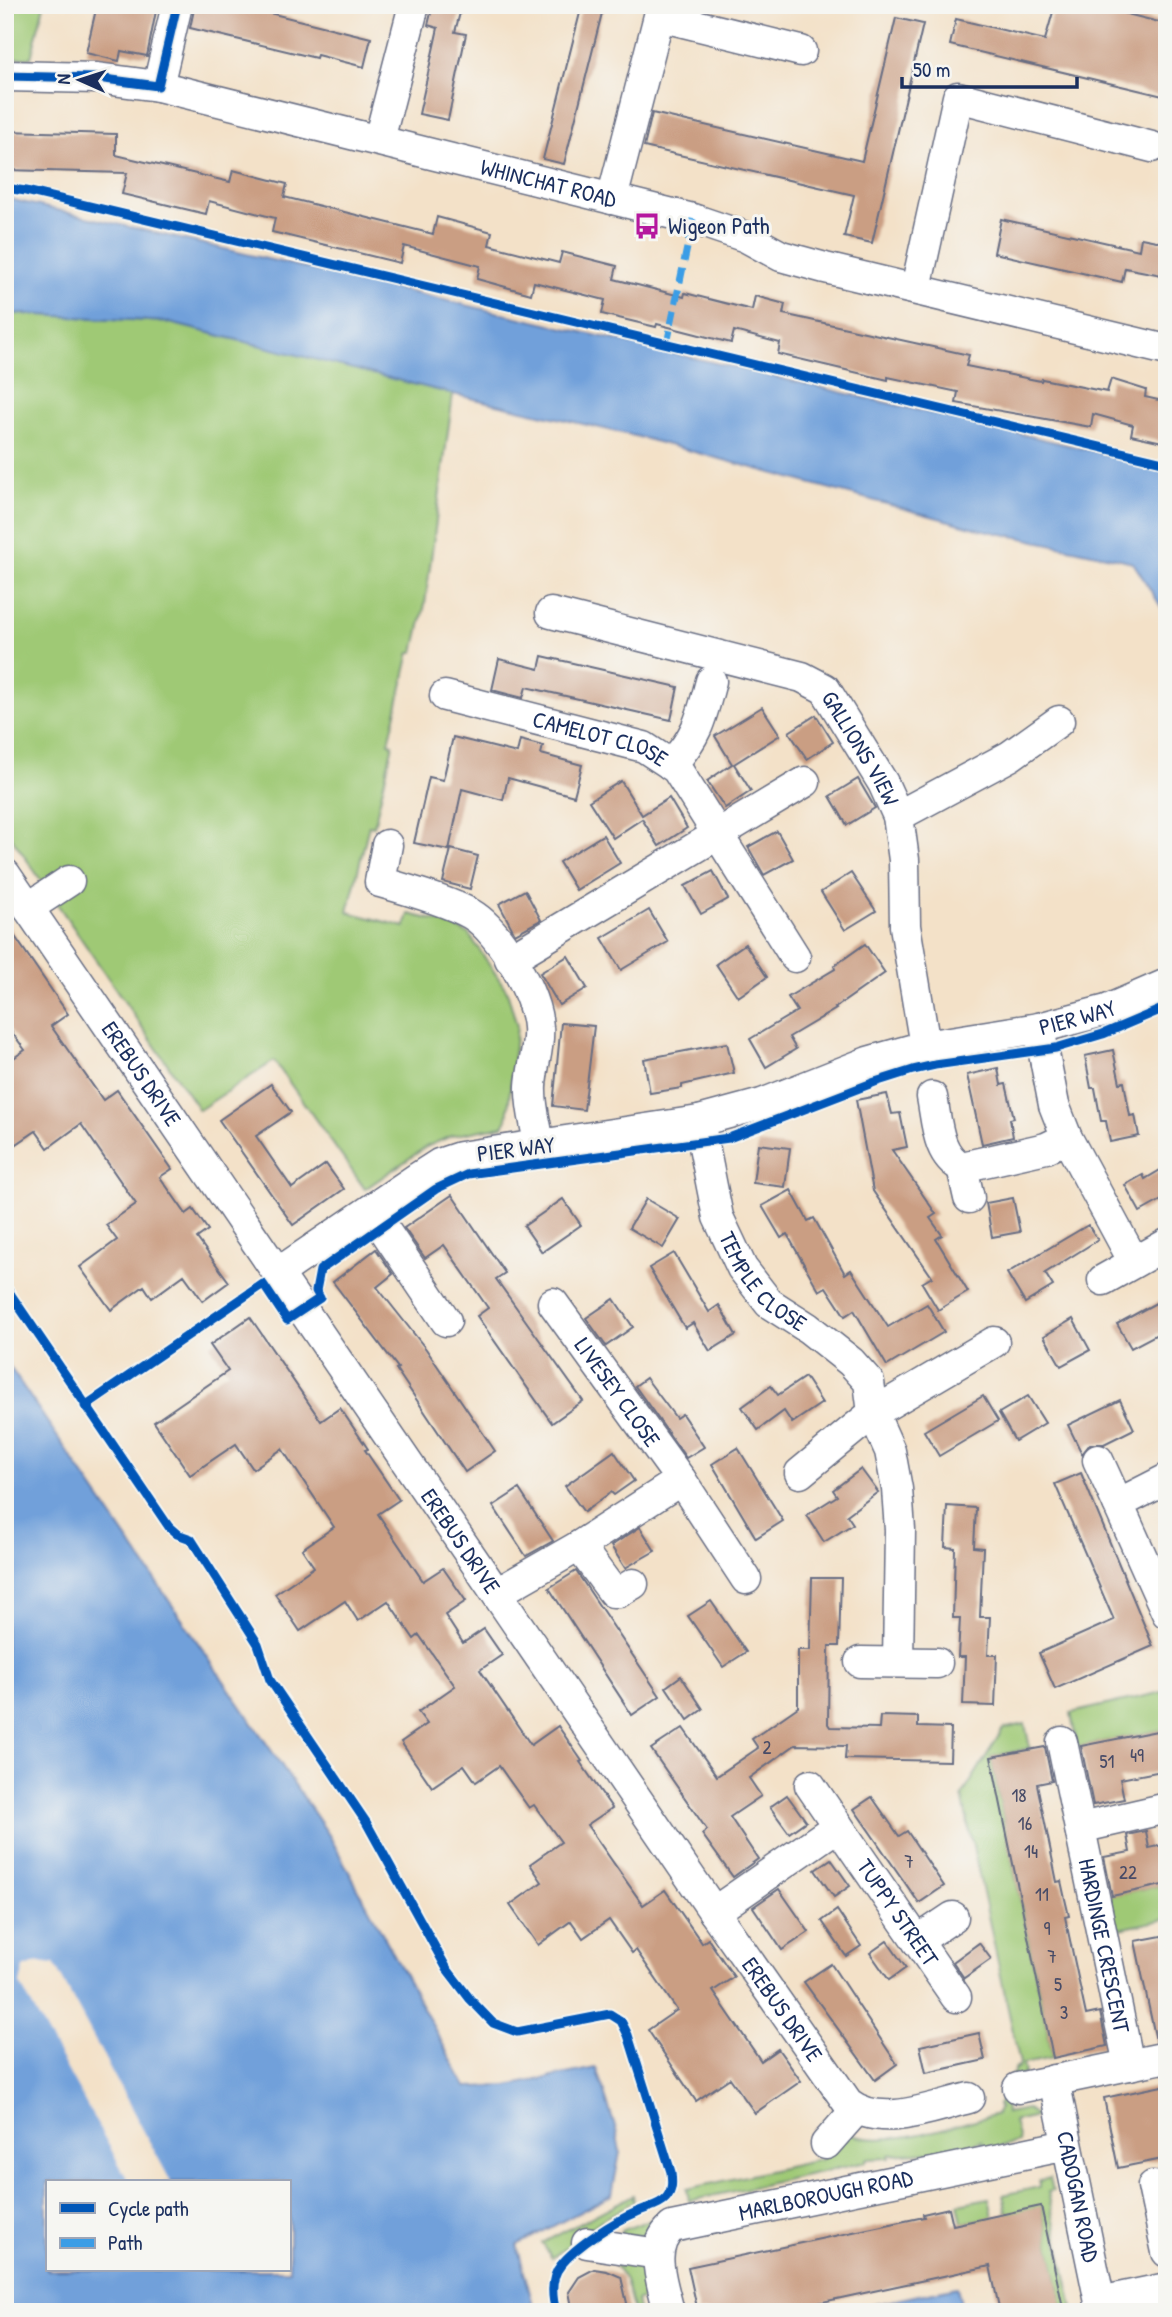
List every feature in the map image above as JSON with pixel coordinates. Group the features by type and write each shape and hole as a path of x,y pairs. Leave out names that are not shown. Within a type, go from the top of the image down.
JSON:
{"street":[{"path":"158,86 177,5"},
{"path":"379,140 414,5"},
{"path":"612,199 659,16 801,51"},
{"name":"WHINCHAT ROAD","path":"5,76 97,78 158,86 693,219 746,237 781,256 1167,350"},
{"path":"916,288 958,97 1152,147"},
{"name":"GALLIONS VIEW","path":"551,613 802,677 825,689 883,783 898,816 904,860 905,926 925,1046"},
{"path":"671,765 689,745 699,723 711,681"},
{"name":"CAMELOT CLOSE","path":"444,696 643,747 676,768 795,957"},
{"path":"898,816 1010,756 1059,721"},
{"path":"510,959 805,782"},
{"path":"387,845 380,882 471,915 494,935 531,997 538,1027 531,1083 531,1108 539,1144"},
{"name":"EREBUS DRIVE","path":"5,874 714,1912 838,2091 856,2110"},
{"path":"28,908 69,881"},
{"name":"PIER WAY","path":"278,1273 439,1164 460,1157 699,1121 762,1104 868,1062 925,1046 1039,1028 1107,1010 1167,984"},
{"path":"1039,1028 1054,1105 1067,1138 1135,1262"},
{"path":"932,1097 943,1149 950,1161 962,1167 1046,1148 1067,1138"},
{"name":"TEMPLE CLOSE","path":"699,1121 718,1217 742,1268 769,1303 808,1328 851,1362 869,1382 873,1413 890,1451 897,1489 900,1530 898,1662"},
{"path":"962,1167 970,1198"},
{"path":"371,1210 446,1321"},
{"path":"1103,1280 1167,1244"},
{"name":"LIVESEY CLOSE","path":"553,1303 681,1480 746,1579"},
{"path":"800,1473 873,1413 994,1342"},
{"path":"1098,1460 1167,1613"},
{"path":"1118,1504 1167,1479"},
{"path":"497,1593 579,1546 681,1480"},
{"path":"579,1546 613,1592 619,1592 632,1584"},
{"path":"860,1662 937,1663"},
{"name":"HARDINGE CRESCENT","path":"1062,1742 1129,2065"},
{"name":"TUPPY STREET","path":"810,1785 956,1997"},
{"name":"HARDINGE CRESCENT","path":"1080,1828 1167,1808"},
{"path":"714,1912 838,1826"},
{"path":"917,1941 953,1917"},
{"path":"1018,2088 1167,2057"},
{"name":"CADOGAN ROAD","path":"1054,2080 1101,2307"},
{"path":"826,2144 856,2110 883,2116 969,2098"},
{"name":"MARLBOROUGH ROAD","path":"659,2254 659,2243 672,2227 1067,2145"},
{"path":"1153,2186 1167,2252"},
{"path":"587,2243 659,2254 669,2312"},
{"path":"1101,2307 1167,2288"}],"green space":[{"path":"5,5 44,5 31,58 5,58"},
{"path":"5,313 166,322 453,394 425,604 414,652 410,652 389,743 393,744 374,826 369,825 348,912 405,927 409,914 446,923 469,934 507,991 517,1026 507,1119 503,1126 451,1136 426,1147 365,1189 274,1061 199,1110 5,828"},
{"path":"1167,1691 1167,1729 1077,1747 1071,1713"},
{"path":"1025,1724 1030,1748 991,1757 1053,2058 1023,2064 1025,2074 1018,2076 1005,2102 1006,2113 1027,2109 1037,2116 1014,2121 1019,2142 984,2150 982,2141 933,2154 889,2155 889,2158 866,2159 866,2162 689,2201 687,2189 823,2159 821,2148 848,2134 883,2139 902,2137 997,2114 1000,2107 998,2106 1016,2067 1020,2064 962,1796 1003,1729"},
{"path":"1167,1884 1167,1919 1115,1930 1107,1896"},
{"path":"1050,2178 1053,2191 1048,2192 1073,2308 1070,2312 1064,2312 1041,2207 1007,2214 1003,2195 1039,2187 1039,2181"},
{"path":"633,2195 634,2201 603,2219 552,2258 542,2243"},
{"path":"989,2198 993,2217 962,2223 958,2204"},
{"path":"667,2213 668,2218 652,2232 621,2236 621,2231"},
{"path":"617,2262 641,2265 647,2273 653,2297 637,2300 639,2312 634,2312 625,2280 614,2264"}],"water":[{"path":"5,198 1167,468 1167,616 1134,564 1125,560 979,529 635,436 453,394 166,322 5,313"},
{"path":"5,1360 329,1835 466,2087 507,2086 596,2068 616,2130 620,2152 612,2195 517,2245 535,2312 5,2312"},
{"path":"957,2287 963,2312 839,2312"}],"pier":[{"path":"38,1962 54,1964 170,2180 128,2180 20,1984 24,1968"}],"building":[{"path":"97,5 126,5 156,11 147,56 121,51 119,61 86,53"},
{"path":"195,5 237,5 371,38 364,67 190,28"},
{"path":"433,5 462,5 455,32 466,34 448,120 419,114 438,28 428,25"},
{"path":"582,5 604,5 564,164 543,159"},
{"path":"1055,5 1091,5 1167,24 1167,97 950,45 956,19 1045,40"},
{"path":"896,18 923,24 872,243 844,237 854,195 644,147 652,113 862,161"},
{"path":"5,131 116,134 116,155 230,182 233,170 287,184 284,197 433,234 437,217 492,232 489,245 559,263 562,252 617,266 614,279 684,297 685,293 752,310 755,296 785,304 783,314 969,355 966,366 1041,381 1042,379 1107,392 1111,379 1146,390 1145,397 1167,402 1167,443 1131,435 1133,425 1093,414 1091,427 956,403 958,392 888,377 888,380 778,354 780,343 734,331 731,343 657,324 656,327 602,314 605,300 534,282 531,294 477,279 480,266 404,246 400,263 272,232 275,218 209,201 206,214 122,194 127,173 5,170"},
{"path":"1001,219 1139,250 1141,238 1167,243 1167,276 1125,268 1122,282 994,253"},
{"path":"542,656 678,687 671,720 526,687 523,698 492,690 499,659 539,669"},
{"path":"762,707 780,735 734,764 751,791 725,808 707,781 732,764 715,736"},
{"path":"816,715 833,742 807,759 789,732"},
{"path":"453,737 517,753 520,740 543,746 541,754 582,765 574,796 508,778 503,800 462,789 449,850 414,843 429,777 443,780"},
{"path":"858,779 875,808 847,825 830,796"},
{"path":"621,781 642,815 669,798 687,828 659,846 642,819 613,838 589,801"},
{"path":"777,831 793,859 764,875 748,847"},
{"path":"603,835 620,863 576,890 559,862"},
{"path":"451,849 478,856 470,889 443,882"},
{"path":"713,871 728,899 701,914 685,886"},
{"path":"851,873 876,911 845,930 821,892"},
{"path":"525,890 541,920 515,934 499,904"},
{"path":"649,910 668,942 621,970 602,938"},
{"path":"5,922 68,1014 51,1026 103,1100 117,1090 172,1169 160,1177 186,1214 193,1209 208,1230 197,1238 229,1282 203,1301 184,1275 152,1298 144,1286 111,1310 80,1267 117,1240 106,1225 136,1204 81,1124 48,1148 36,1131 5,1152 5,1064 25,1050 5,1023"},
{"path":"745,944 767,977 738,997 716,964"},
{"path":"865,944 885,973 836,1009 789,1037 796,1049 766,1067 750,1039 797,1011 788,997 835,969 834,966"},
{"path":"568,956 587,988 559,1005 540,973"},
{"path":"561,1023 594,1026 584,1110 553,1106"},
{"path":"727,1043 734,1073 682,1085 682,1088 650,1093 644,1059"},
{"path":"1113,1050 1120,1083 1124,1082 1130,1116 1135,1115 1139,1136 1110,1142 1106,1121 1101,1121 1095,1088 1091,1088 1085,1056"},
{"path":"998,1068 1001,1085 1006,1084 1014,1118 1010,1119 1013,1137 982,1144 967,1075"},
{"path":"271,1084 291,1112 256,1136 292,1188 326,1164 344,1189 293,1225 219,1120"},
{"path":"887,1094 892,1114 900,1113 907,1147 892,1150 936,1214 930,1218 942,1235 936,1239 968,1292 938,1310 922,1283 932,1277 873,1191 856,1100"},
{"path":"758,1144 790,1148 785,1187 753,1183"},
{"path":"1167,1166 1167,1197 1140,1212 1125,1185 1143,1175 1145,1179"},
{"path":"791,1190 808,1221 814,1218 845,1274 851,1270 888,1327 927,1304 944,1332 887,1366 854,1310 845,1316 826,1287 819,1291 787,1234 781,1238 762,1206"},
{"path":"452,1195 505,1273 496,1279 583,1401 552,1423 477,1316 488,1308 444,1245 425,1258 404,1228"},
{"path":"1013,1198 1020,1232 992,1237 986,1203"},
{"path":"563,1199 581,1225 542,1252 524,1226"},
{"path":"646,1199 680,1219 663,1248 629,1228"},
{"path":"1088,1225 1098,1240 1045,1273 1053,1286 1025,1303 1007,1273"},
{"path":"376,1249 393,1274 377,1287 426,1349 495,1451 465,1472 396,1369 398,1368 333,1282"},
{"path":"674,1253 709,1312 719,1305 736,1335 710,1351 693,1323 685,1328 649,1268"},
{"path":"1167,1297 1167,1329 1131,1348 1117,1324"},
{"path":"614,1299 633,1327 606,1346 586,1318"},
{"path":"250,1317 321,1421 340,1408 368,1449 365,1450 399,1500 378,1514 423,1581 443,1568 466,1601 445,1615 463,1643 484,1629 502,1655 480,1670 531,1745 558,1726 582,1761 580,1762 612,1808 587,1825 643,1905 665,1890 702,1943 708,1939 734,1977 713,1991 761,2061 778,2049 801,2081 755,2113 730,2078 696,2101 648,2030 677,2010 636,1950 632,1953 609,1920 583,1938 571,1921 538,1945 510,1905 542,1882 530,1864 561,1842 534,1805 529,1808 499,1766 476,1782 464,1765 432,1787 401,1742 427,1724 418,1712 455,1686 419,1635 414,1639 388,1601 358,1621 345,1601 300,1631 275,1594 314,1567 302,1549 334,1527 282,1449 253,1469 236,1444 190,1475 154,1422 228,1371 210,1345"},
{"path":"1073,1319 1090,1350 1061,1366 1044,1336"},
{"path":"805,1377 822,1403 792,1423 784,1411 758,1430 742,1407 771,1386 778,1395"},
{"path":"646,1378 676,1418 682,1414 704,1447 686,1458 635,1386"},
{"path":"983,1396 998,1421 939,1456 924,1431"},
{"path":"1028,1396 1045,1423 1015,1441 999,1413"},
{"path":"1120,1400 1134,1429 1104,1444 1090,1444 1082,1454 1068,1425"},
{"path":"738,1448 783,1521 756,1538 712,1464"},
{"path":"614,1451 634,1481 614,1495 611,1492 584,1512 565,1486"},
{"path":"861,1469 878,1492 847,1515 853,1524 824,1542 807,1515 837,1496 833,1490"},
{"path":"1081,1473 1153,1646 1055,1689 1039,1653 1114,1620 1055,1484"},
{"path":"519,1489 553,1541 526,1556 493,1506"},
{"path":"947,1506 976,1508 974,1547 983,1548 980,1617 990,1617 988,1655 997,1655 995,1706 963,1705 965,1657 958,1657 960,1618 953,1618 955,1548 945,1547"},
{"path":"640,1527 655,1551 625,1568 611,1546"},
{"path":"576,1571 660,1696 632,1715 549,1588"},
{"path":"812,1578 841,1578 839,1646 829,1646 830,1727 879,1728 880,1716 918,1717 918,1727 951,1728 950,1761 845,1759 846,1746 795,1745 749,1778 761,1796 730,1817 758,1859 733,1877 702,1834 707,1830 651,1749 683,1728 717,1776 758,1748 752,1739 798,1707 798,1650 810,1650"},
{"path":"711,1601 746,1652 723,1667 688,1616"},
{"path":"681,1676 703,1709 688,1720 666,1687"},
{"path":"1167,1729 1167,1770 1120,1779 1124,1799 1093,1805 1081,1746"},
{"path":"1045,1747 1052,1781 1037,1784 1057,1882 1061,1881 1069,1916 1065,1917 1086,2015 1100,2012 1107,2046 1053,2058 991,1757"},
{"path":"787,1795 806,1821 789,1833 770,1807"},
{"path":"872,1797 899,1836 907,1831 944,1886 919,1903 854,1809"},
{"path":"1146,1831 1149,1848 1167,1844 1167,1884 1112,1896 1104,1857 1130,1852 1127,1835"},
{"path":"831,1859 850,1886 834,1897 815,1870"},
{"path":"779,1889 809,1932 782,1950 753,1907"},
{"path":"837,1910 861,1946 846,1956 822,1921"},
{"path":"1167,1935 1167,2040 1156,2041 1135,1941"},
{"path":"887,1941 906,1968 889,1980 870,1953"},
{"path":"979,1943 991,1959 964,1978 953,1962"},
{"path":"831,1964 897,2064 875,2080 804,1982"},
{"path":"979,2033 985,2060 926,2073 920,2046"},
{"path":"1167,2085 1167,2158 1118,2168 1104,2098"},
{"path":"1041,2206 1064,2312 1000,2312 990,2266 776,2312 698,2312 688,2267 924,2217 923,2214 949,2208 953,2225"},
{"path":"594,2269 621,2277 629,2312 573,2312 569,2292 579,2277"}],"marked path":[{"path":"667,344 693,219"}],"cycle path":[{"path":"5,76 97,78 158,86 177,5"},
{"path":"5,188 1167,463"},
{"path":"85,1406 263,1284 287,1320 320,1298 316,1291 320,1270 436,1189 468,1174 729,1138 913,1070 1056,1048 1103,1034 1167,1007"},
{"path":"5,1286 169,1527 177,1534 191,1539 258,1644 270,1680 366,1822 447,1969 470,1999 493,2023 517,2032 610,2014 621,2021 628,2035 671,2172 671,2189 660,2203 607,2228 568,2258 557,2270 554,2282 556,2312"}],"place":[{"name":"Wigeon Path","path":"647,226"}]}
